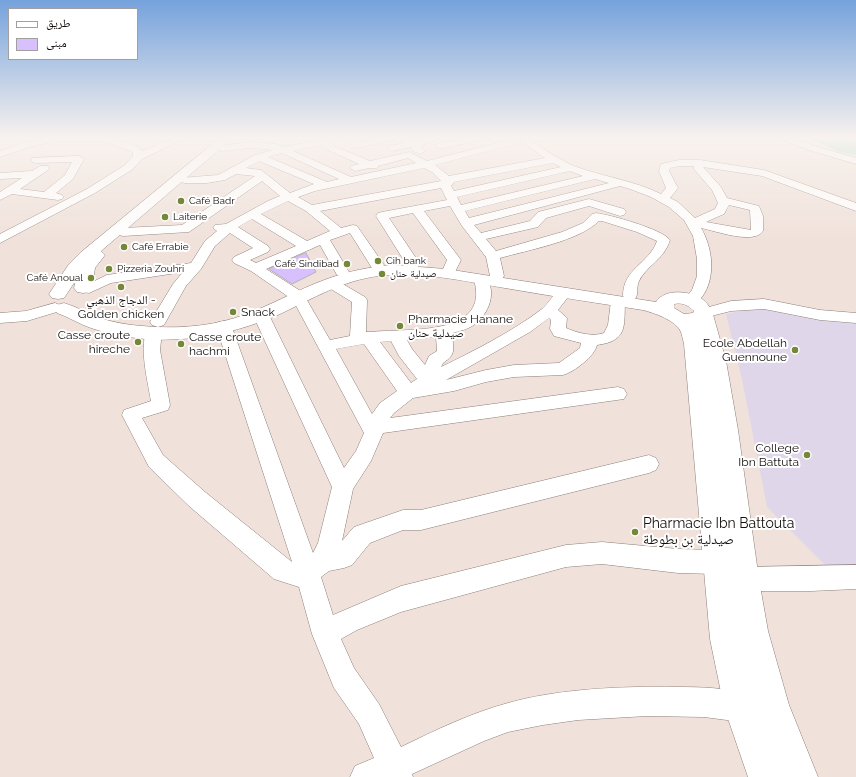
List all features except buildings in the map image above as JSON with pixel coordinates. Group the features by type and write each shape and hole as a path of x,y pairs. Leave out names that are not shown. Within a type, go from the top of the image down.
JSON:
{"main road":[{"path":"59,304 75,268 86,256 187,173"},
{"path":"59,304 72,308 86,293 87,267 90,263 123,232 191,173"},
{"path":"59,304 105,326 130,330 223,319 251,312 296,295 337,277 377,265 413,264 450,269 489,278 566,292 624,299"},
{"path":"337,277 387,270 427,271 489,278 685,310 713,344 729,446 744,579 754,640 765,685 780,733 799,777"},
{"path":"86,293 102,311 156,327 196,331 224,326 261,315 296,295"},
{"path":"685,310 694,344 726,639 742,707 767,777"}],"street":[{"path":"0,176 22,173"},
{"path":"0,198 37,173"},
{"path":"47,195 69,177 71,173"},
{"path":"0,239 91,191 119,173"},
{"path":"184,180 214,179 227,176 230,173"},
{"path":"259,173 291,198 310,209 339,232"},
{"path":"301,173 334,186"},
{"path":"335,173 350,180"},
{"path":"385,173 350,180 291,198 253,214 229,227 210,244 196,266 180,284 156,327 152,350 161,405 131,415 136,422 144,443 156,461 197,499 284,571 297,575 344,557 362,535 403,520 421,520 650,464"},
{"path":"386,173 396,180"},
{"path":"291,198 334,186 396,180 416,173"},
{"path":"440,173 446,182 454,202 466,223 493,256"},
{"path":"310,209 489,173"},
{"path":"454,202 553,173"},
{"path":"588,173 620,182 661,198 675,206 693,223 699,233 704,249 705,269 702,287 685,310"},
{"path":"661,198 667,195 672,188 666,173"},
{"path":"693,223 747,234 757,232 757,216 755,208 724,201 703,173"},
{"path":"741,173 766,177 828,203 856,210"},
{"path":"765,173 828,198 856,207"},
{"path":"184,229 262,176"},
{"path":"413,264 382,216 597,176"},
{"path":"466,223 614,185 620,182"},
{"path":"0,187 74,200"},
{"path":"693,223 720,211 723,208 724,201"},
{"path":"478,238 534,224 542,215 589,202 635,217 627,225"},
{"path":"416,209 454,260 450,269"},
{"path":"518,210 552,239"},
{"path":"253,214 306,246"},
{"path":"493,256 552,239 587,226 596,217 627,225 658,236 664,240 654,257 633,279 624,299 612,334 605,338 590,339 560,332 558,329 559,318 549,311"},
{"path":"8,223 24,226"},
{"path":"123,232 229,227 263,249 239,260 256,268 296,295 375,430"},
{"path":"256,268 339,232 353,230 377,265"},
{"path":"323,239 337,277 360,300 363,338 408,392"},
{"path":"326,346 363,338 444,331 464,324 474,317 480,309 489,278 493,256"},
{"path":"86,293 107,279 196,266"},
{"path":"315,567 330,543 343,487 364,455 383,412 408,392 495,345 549,311 566,292"},
{"path":"0,318 27,316 59,304"},
{"path":"685,310 764,304 782,306 820,315 856,318"},
{"path":"261,315 343,487"},
{"path":"224,326 315,567 325,634 344,678 369,714 386,773 457,736 497,721 543,710 620,702 659,701 696,702 742,707"},
{"path":"428,381 435,360 445,354 444,331"},
{"path":"396,335 405,352 428,381"},
{"path":"408,392 454,385 486,376 514,371 563,369 588,350 590,339"},
{"path":"375,430 618,394"},
{"path":"325,634 348,620 401,599 566,556 597,553 678,561 717,562"},
{"path":"744,579 856,577"}],"shaded area":[{"name":"College Ibn Battuta","path":"749,309 778,309 856,321 856,565 825,565 767,507 742,379 726,314"}],"place":[{"name":"Café Badr","path":"181,201"},
{"name":"Laiterie","path":"165,217"},
{"name":"Café Errabie","path":"124,247"},
{"name":"Cih bank","path":"378,261"},
{"name":"Café Sindibad","path":"347,264"},
{"name":"Pizzeria Zouhri","path":"109,269"},
{"name":"صيدلية حنان","path":"382,274"},
{"name":"Café Anoual","path":"91,278"},
{"name":"الدجاج الذهبي - Golden chicken","path":"121,287"},
{"name":"Snack","path":"233,312"},
{"name":"Pharmacie Hanane صيدلية حنان","path":"400,326"},
{"name":"Casse croute hireche","path":"138,342"},
{"name":"Casse croute hachmi","path":"181,344"},
{"name":"Ecole Abdellah Guennoune","path":"795,350"},
{"name":"College Ibn Battuta","path":"807,455"},
{"name":"Pharmacie Ibn Battouta صيدلية بن بطوطة","path":"635,532"}]}
